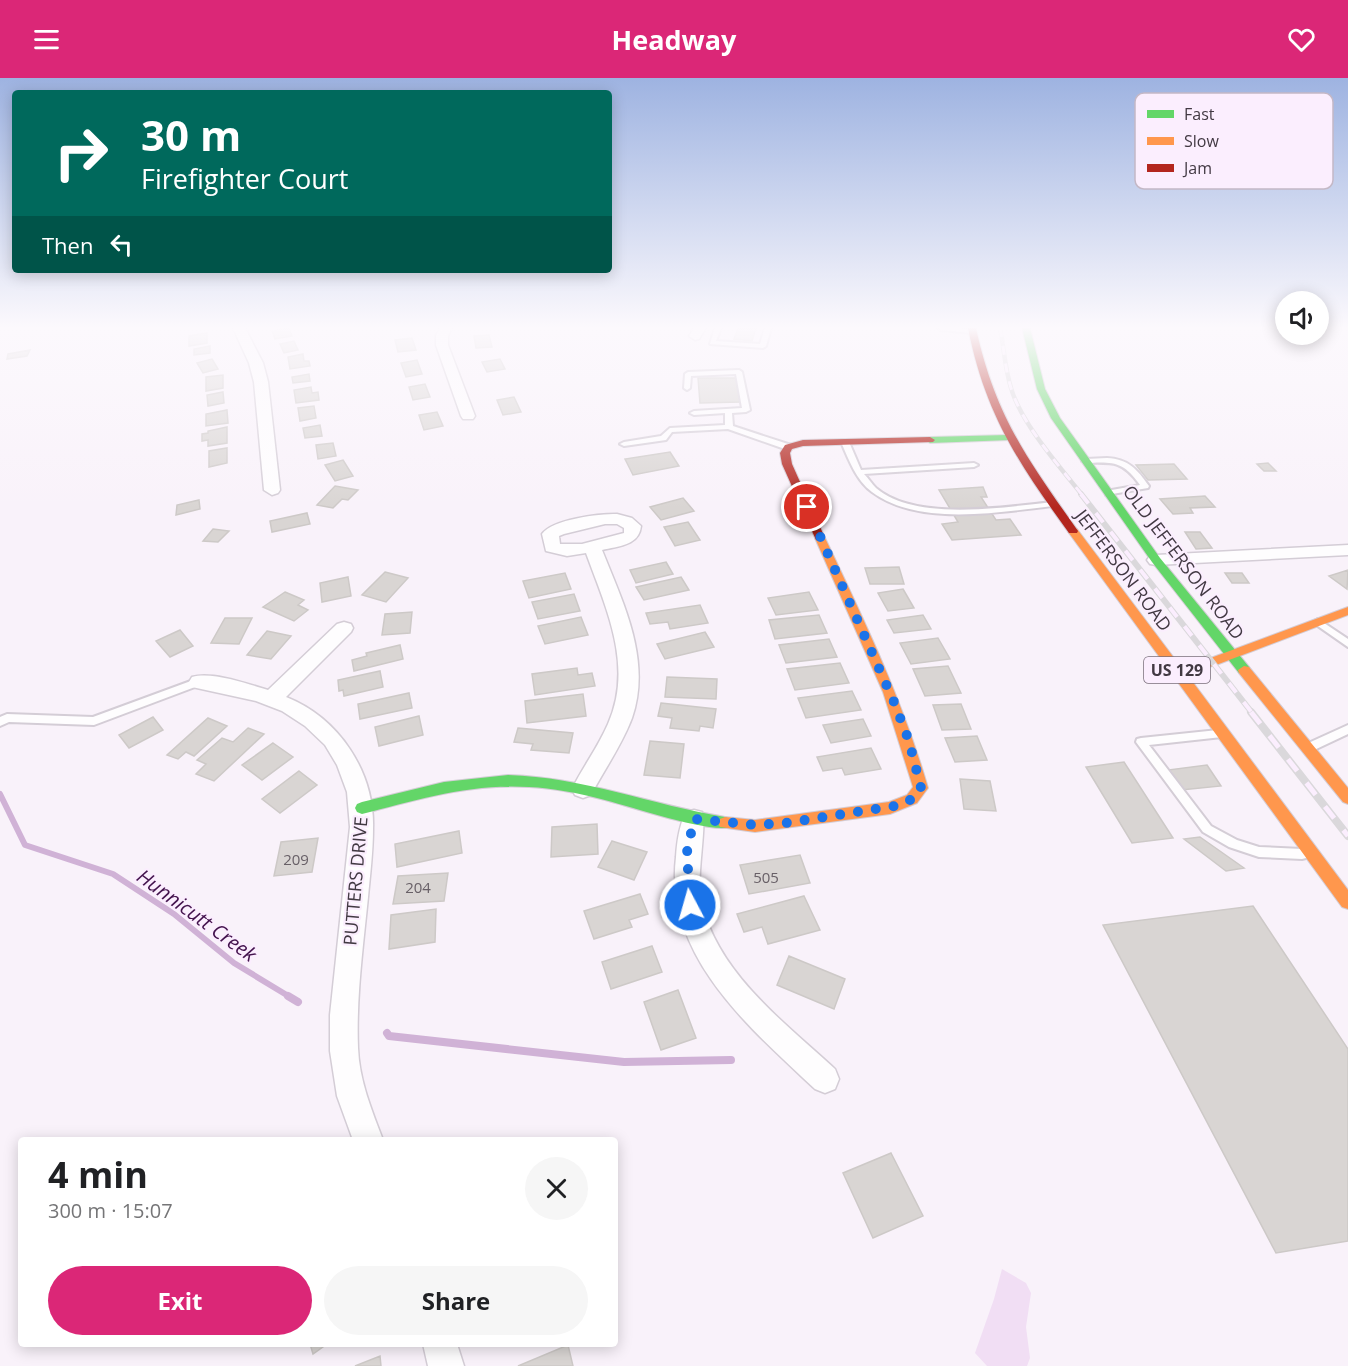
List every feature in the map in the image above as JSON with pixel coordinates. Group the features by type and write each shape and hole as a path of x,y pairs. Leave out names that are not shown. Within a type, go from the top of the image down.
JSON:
{"main road":[{"name":"JEFFERSON ROAD","path":"984,388 989,404 1007,438 1053,504 1348,902"},
{"name":"OLD JEFFERSON ROAD","path":"1041,388 1056,418 1156,561 1348,798"},
{"path":"362,808 478,782 531,781 583,789 694,819 755,825 786,823 902,805 918,795 921,788 909,741 894,702 787,464 785,453 788,447 803,443 1007,438"},
{"path":"1178,671 1233,655 1348,611"}],"street":[{"path":"262,388 272,490"},
{"path":"458,388 468,416"},
{"path":"583,789 622,717 631,675 626,639 592,547"},
{"path":"1156,561 1348,550"},
{"path":"273,697 344,628"},
{"name":"PUTTERS DRIVE","path":"199,682 244,688 273,697 306,715 329,736 346,758 356,781 362,808 362,827 344,1015 344,1051 352,1096 367,1137"},
{"path":"694,819 687,852 687,880 690,905 700,933 720,970 744,1003 825,1079"},
{"path":"441,1347 446,1366"}],"lane":[{"path":"693,413 746,410 742,388"},
{"path":"728,411 729,427"},
{"path":"624,444 663,438 670,430 729,427 788,447"},
{"path":"845,442 866,484 889,500 911,509 937,511 1053,504"},
{"path":"1086,461 1115,460 1128,464 1145,486 1109,493"},
{"path":"858,472 974,465"},
{"path":"1318,622 1348,644"},
{"path":"0,722 7,718 94,721 199,682"},
{"path":"1308,748 1348,729"},
{"path":"1224,733 1141,741 1207,829 1233,844 1258,852 1313,854"}],"shaded area":[{"path":"1002,1269 1026,1283 1031,1293 1026,1327 1030,1358 1027,1366 987,1366 975,1353"}],"building":[{"path":"206,388 222,388 206,391"},
{"path":"311,388 312,393 318,392 319,400 296,403 294,390"},
{"path":"409,388 427,388 430,397 413,400"},
{"path":"699,388 738,388 740,402 700,403"},
{"path":"223,392 224,403 208,406 207,395"},
{"path":"514,397 521,412 503,415 497,400"},
{"path":"314,406 316,418 300,421 298,408"},
{"path":"227,410 228,423 206,426 206,414"},
{"path":"437,412 443,426 424,430 419,415"},
{"path":"320,425 322,436 305,438 303,428"},
{"path":"227,427 227,443 208,446 208,440 202,441 202,434"},
{"path":"333,443 336,456 318,459 316,445"},
{"path":"227,448 227,463 209,467 209,451"},
{"path":"670,452 679,466 633,475 625,459"},
{"path":"343,460 353,476 335,481 325,465"},
{"path":"1268,463 1276,471 1264,471 1257,464"},
{"path":"1174,464 1187,479 1148,480 1136,465"},
{"path":"335,486 358,490 348,500 342,499 333,508 317,505"},
{"path":"983,487 987,497 981,497 996,520 1010,519 1021,535 952,540 942,524 958,522 939,490"},
{"path":"1205,496 1215,507 1190,508 1193,513 1173,514 1160,499"},
{"path":"683,498 694,511 661,520 650,507"},
{"path":"199,500 200,509 176,515 177,505"},
{"path":"307,513 310,524 272,532 270,521"},
{"path":"688,522 700,540 675,546 664,527"},
{"path":"213,529 229,531 218,542 203,541"},
{"path":"1185,532 1200,532 1212,548 1196,549"},
{"path":"666,562 673,574 636,583 630,570"},
{"path":"899,567 904,584 870,584 865,568"},
{"path":"1348,570 1347,589 1329,576"},
{"path":"385,572 408,578 386,602 362,595"},
{"path":"565,573 571,589 529,598 523,581"},
{"path":"1225,573 1242,573 1249,583 1232,583"},
{"path":"348,577 351,596 322,602 320,583"},
{"path":"681,577 689,590 644,600 636,587"},
{"path":"903,589 914,608 888,611 878,593"},
{"path":"285,592 304,600 298,605 308,610 294,621 263,607"},
{"path":"809,592 818,610 776,615 768,598"},
{"path":"574,594 580,611 538,619 532,602"},
{"path":"700,605 708,623 670,629 668,622 650,624 646,613"},
{"path":"412,612 410,633 382,635 385,614"},
{"path":"819,615 827,633 775,639 769,620"},
{"path":"923,615 931,629 894,633 887,620"},
{"path":"581,617 588,635 545,644 538,626"},
{"path":"225,618 252,618 239,644 211,643"},
{"path":"180,630 193,646 170,657 156,641"},
{"path":"267,631 291,636 271,659 247,655"},
{"path":"705,632 714,647 665,659 657,644"},
{"path":"938,638 950,659 911,664 900,643"},
{"path":"829,639 837,657 786,663 779,645"},
{"path":"400,645 403,659 354,671 352,660 367,656 366,653"},
{"path":"840,663 849,683 795,690 787,669"},
{"path":"948,666 961,693 925,696 913,669"},
{"path":"577,668 578,675 592,673 595,686 535,695 532,674"},
{"path":"380,671 383,687 344,696 343,690 339,691 338,680"},
{"path":"667,677 717,679 716,699 665,697"},
{"path":"852,691 861,710 806,718 798,698"},
{"path":"409,693 412,708 360,719 358,704"},
{"path":"583,694 586,716 527,723 525,701"},
{"path":"661,703 716,709 713,728 700,726 699,731 670,728 672,718 658,716"},
{"path":"961,704 971,729 942,730 933,705"},
{"path":"419,716 423,735 379,746 375,727"},
{"path":"153,717 163,730 129,748 119,735"},
{"path":"208,718 227,726 194,756 186,752 178,759 167,755"},
{"path":"863,719 871,736 831,743 823,725"},
{"path":"248,728 264,734 214,781 196,774 206,764 197,760 222,738 233,742"},
{"path":"518,728 573,733 569,753 531,750 533,744 514,742"},
{"path":"977,736 987,760 955,762 945,738"},
{"path":"650,741 684,744 680,778 644,775"},
{"path":"273,743 293,757 262,780 242,765"},
{"path":"871,748 881,769 845,775 842,768 823,771 817,757"},
{"path":"1124,762 1173,838 1132,843 1086,767"},
{"path":"1207,765 1221,786 1181,790 1168,770"},
{"path":"299,771 317,785 280,813 262,799"},
{"path":"960,779 990,781 996,811 964,809"},
{"path":"597,824 598,854 551,857 552,827"},
{"path":"459,831 462,853 397,867 395,844"},
{"path":"1200,837 1244,868 1226,871 1184,839"},
{"path":"318,838 312,872 274,876 281,842"},
{"path":"612,841 647,852 634,880 598,867"},
{"path":"800,855 810,883 749,894 740,865"},
{"path":"448,873 444,901 393,904 398,876"},
{"path":"640,894 648,914 629,920 632,927 594,939 584,911"},
{"path":"804,896 820,930 768,944 762,927 744,932 737,914"},
{"path":"1253,906 1348,1049 1348,1241 1276,1253 1103,925"},
{"path":"436,909 435,942 389,949 391,915"},
{"path":"652,946 662,972 611,989 602,962"},
{"path":"789,956 845,979 834,1009 777,985"},
{"path":"678,990 696,1038 661,1050 644,1002"},
{"path":"891,1153 923,1216 873,1238 843,1173"},
{"path":"311,1347 323,1347 313,1354"},
{"path":"563,1347 568,1347 573,1366 518,1366"},
{"path":"380,1356 381,1366 355,1366"}],"waterway":[{"name":"Hunnicutt Creek","path":"0,794 25,845 113,874 174,914 234,963 290,997"},
{"name":"Hunnicutt Creek","path":"288,996 298,1002"},
{"name":"Hunnicutt Creek","path":"387,1033 389,1036 624,1062 731,1060"}],"railway":[{"path":"1011,388 1032,430 1083,496"},
{"path":"1081,494 1253,714"},
{"path":"1251,712 1348,836"}],"traffic: fast":[{"path":"1041,388 1056,418 1156,560 1244,670"},
{"path":"930,440 1007,438"},
{"path":"362,808 465,784 508,780 578,788 676,814 725,823"}],"traffic: slow":[{"path":"1073,531 1348,902"},
{"path":"725,823 755,826 890,808 912,799 921,788 889,692 820,538"},
{"path":"1178,671 1212,662 1348,611"},
{"path":"1244,670 1348,798"}],"traffic: jam":[{"path":"988,388 1009,436 1038,483 1073,531"},
{"path":"820,538 787,464 785,453 788,447 803,443 930,440"}],"route":[{"path":"690,905 687,852 694,819 755,825 786,823 902,805 918,795 921,788 909,741 894,702 807,507"}]}
